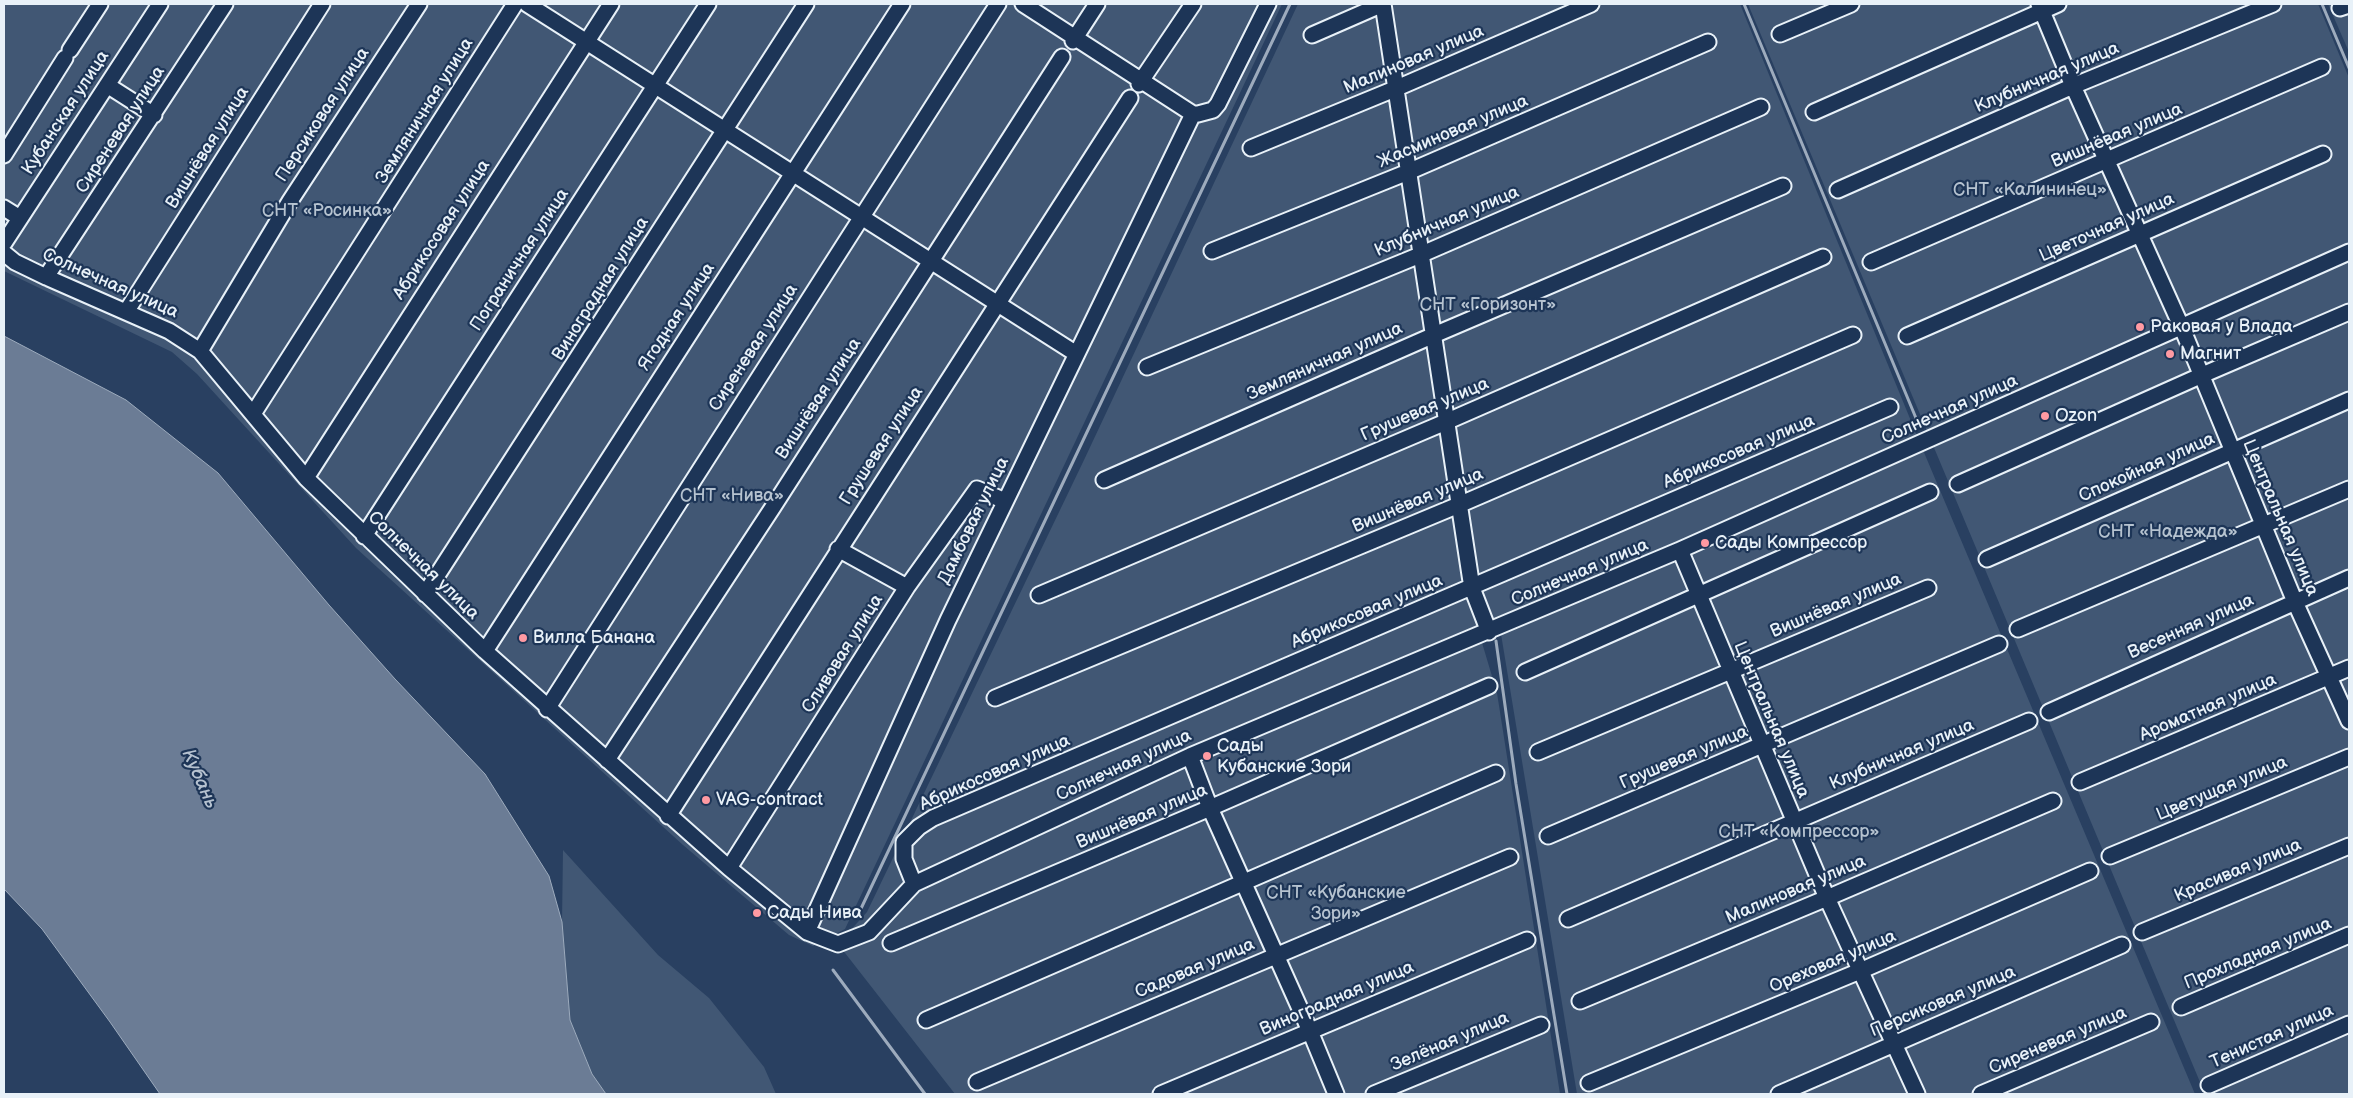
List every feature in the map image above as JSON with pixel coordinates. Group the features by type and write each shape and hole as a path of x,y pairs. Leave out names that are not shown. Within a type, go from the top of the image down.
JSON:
{"street":[{"path":"4,155 100,4"},
{"name":"Кубанская улица","path":"4,243 160,4"},
{"name":"Сиреневая улица","path":"46,277 154,116 225,4"},
{"name":"Вишнёвая улица","path":"126,312 322,4"},
{"name":"Персиковая улица","path":"200,351 290,201 419,4"},
{"name":"Земляничная улица","path":"253,414 515,4"},
{"path":"527,4 1075,353"},
{"name":"Абрикосовая улица","path":"306,478 611,4"},
{"name":"Пограничная улица","path":"364,536 708,4"},
{"name":"Виноградная улица","path":"425,594 806,4"},
{"name":"Ягодная улица","path":"484,651 902,4"},
{"path":"1023,4 1077,35 1143,78 1193,114 1213,110 1218,104 1268,4"},
{"path":"1077,35 1097,4"},
{"path":"1143,78 1193,4"},
{"path":"1312,35 1383,4 1397,88 1420,255 1461,504 1472,588 1489,632"},
{"name":"Малиновая улица","path":"1251,148 1397,88 1591,4"},
{"path":"1780,34 1851,4"},
{"path":"1814,112 2040,8 2058,4"},
{"name":"Клубничная улица","path":"1838,190 2073,86 2273,4"},
{"name":"Сиреневая улица","path":"547,709 861,216 997,7"},
{"name":"Центральная улица","path":"2040,8 2139,235 2182,328 2200,376 2295,602 2349,721"},
{"name":"Жасминовая улица","path":"1212,251 1408,172 1708,42"},
{"name":"Вишнёвая улица","path":"607,760 773,507 930,260 1062,58"},
{"name":"Вишнёвая улица","path":"1871,262 2322,68"},
{"path":"107,85 154,116"},
{"name":"Грушевая улица","path":"668,816 838,549 1130,98"},
{"name":"Клубничная улица","path":"1147,367 1420,255 1760,107"},
{"name":"Дамбовая улица","path":"807,932 948,620 1075,353 1193,114"},
{"name":"Цветочная улица","path":"1907,336 2323,154"},
{"name":"Земляничная улица","path":"1104,480 1434,335 1783,186"},
{"path":"4,208 20,218"},
{"name":"Солнечная улица","path":"4,253 15,262 46,277 169,331 200,351 306,478 484,651 547,709 729,868 807,932 838,944 869,932 914,884 1190,756 1489,632 1680,550 2349,252"},
{"name":"Грушевая улица","path":"1040,595 1448,421 1823,257"},
{"path":"1958,484 2349,312"},
{"name":"Вишнёвая улица","path":"994,698 1461,504 1853,334"},
{"name":"Спокойная улица","path":"1987,559 2349,400"},
{"name":"Абрикосовая улица","path":"914,884 904,859 904,842 919,827 933,818 1890,407"},
{"name":"Сливовая улица","path":"729,868 907,587 977,488 1005,501"},
{"path":"2018,629 2349,489"},
{"path":"1525,672 1930,492"},
{"path":"838,549 907,587"},
{"name":"Центральная улица","path":"1680,550 1826,898 1895,1043 1917,1094"},
{"name":"Весенняя улица","path":"2049,712 2349,578"},
{"name":"Вишнёвая улица","path":"1538,752 1928,588"},
{"name":"Грушевая улица","path":"1548,836 1999,644"},
{"name":"Ароматная улица","path":"2080,782 2349,668"},
{"name":"Вишнёвая улица","path":"891,943 1210,808 1489,686"},
{"name":"Клубничная улица","path":"1568,919 2030,720"},
{"path":"1190,756 1210,808 1310,1031 1336,1094"},
{"name":"Цветущая улица","path":"2110,856 2349,757"},
{"path":"926,1020 1496,773"},
{"name":"Малиновая улица","path":"1580,1000 2053,801"},
{"name":"Красивая улица","path":"2142,932 2349,846"},
{"name":"Садовая улица","path":"977,1082 1510,856"},
{"name":"Ореховая улица","path":"1589,1083 1860,972 2090,871"},
{"name":"Прохладная улица","path":"2181,1007 2349,935"},
{"name":"Виноградная улица","path":"1161,1094 1527,940"},
{"name":"Персиковая улица","path":"1779,1094 2122,945"},
{"name":"Сиреневая улица","path":"1980,1094 2151,1022"},
{"name":"Тенистая улица","path":"2209,1085 2349,1024"},
{"name":"Зелёная улица","path":"1374,1094 1540,1025"}],"green space":[{"path":"4,4 155,4 4,241"},
{"name":"СНТ «Нива»","path":"160,4 1282,4 845,929 813,946 789,935 683,845 356,548 197,374 172,352 4,271 4,243"},
{"path":"1298,4 1740,4 1920,443 2195,1094 1577,1094 1500,628 1480,636 1497,693 1560,1094 955,1094 838,944 867,912 1084,460"},
{"path":"1748,4 2318,4 2349,78 2349,1094 2205,1094"},
{"path":"2328,4 2349,4 2349,52"},
{"path":"563,850 658,955 709,998 764,1067 776,1094 606,1094 592,1074 570,1020 562,922"}],"water":[{"name":"Кубань","path":"4,336 126,400 218,473 329,605 395,679 485,774 549,876 562,922 570,1020 592,1074 606,1094 160,1094 42,929 4,889"}],"waterway":[{"path":"857,917 1290,4"},
{"path":"1744,4 1918,423"},
{"path":"2322,4 2349,68"},
{"path":"1496,641 1516,784 1567,1094"},
{"path":"833,970 925,1094"}],"place":[{"name":"Раковая у Влада","path":"2140,327"},
{"name":"Магнит","path":"2170,354"},
{"name":"Ozon","path":"2045,416"},
{"name":"Сады Компрессор","path":"1705,543"},
{"name":"Вилла Банана","path":"523,638"},
{"name":"Сады Кубанские Зори","path":"1207,756"},
{"name":"VAG-contract","path":"706,800"},
{"name":"Сады Нива","path":"757,913"}],"park label":[{"name":"СНТ «Калининец»","path":"2030,190"},
{"name":"СНТ «Росинка»","path":"327,211"},
{"name":"СНТ «Горизонт»","path":"1488,305"},
{"name":"СНТ «Надежда»","path":"2168,532"},
{"name":"СНТ «Компрессор»","path":"1799,832"},
{"name":"СНТ «Кубанские Зори»","path":"1336,903"}]}
